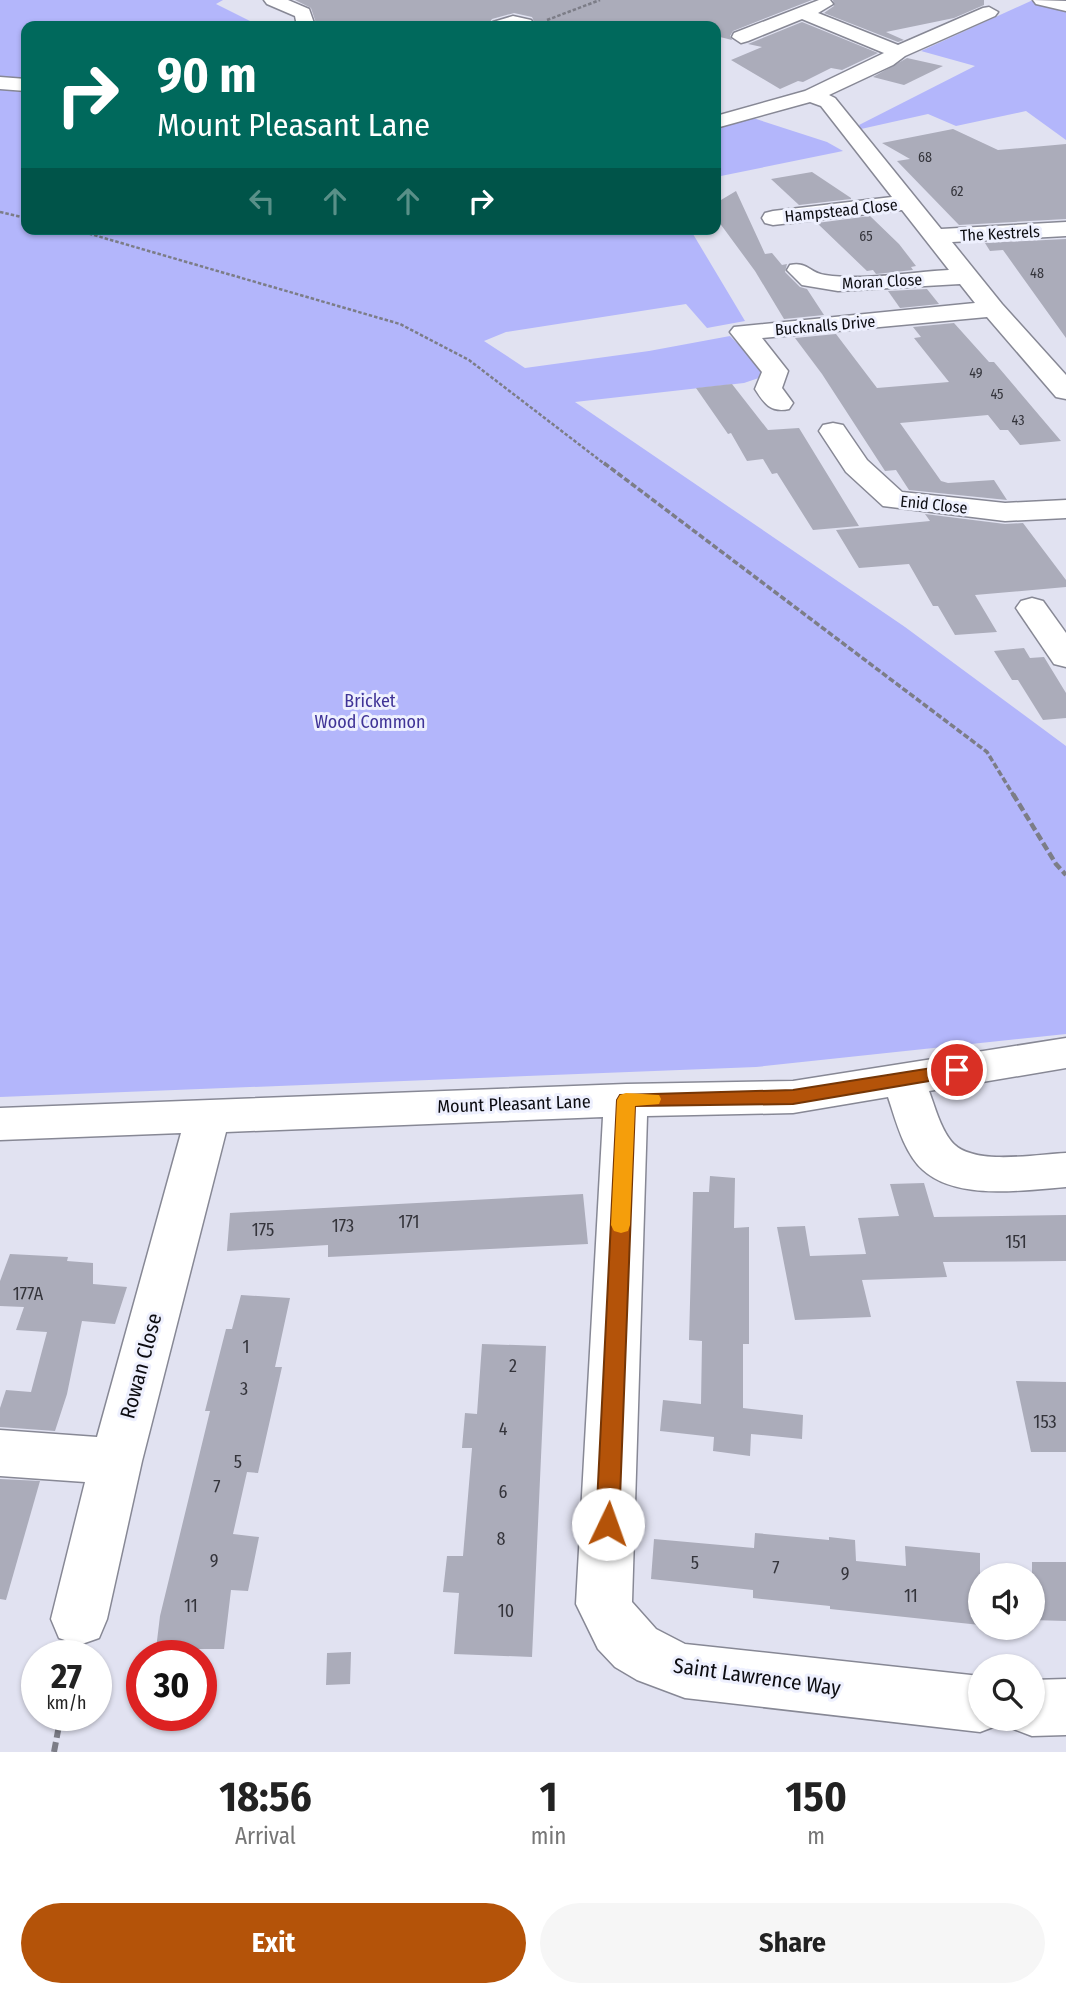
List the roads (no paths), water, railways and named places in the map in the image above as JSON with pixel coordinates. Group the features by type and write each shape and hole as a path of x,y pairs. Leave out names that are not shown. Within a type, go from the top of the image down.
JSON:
{"street":[{"path":"273,0 303,13 305,21"},
{"path":"741,37 803,6 829,2"},
{"path":"803,6 898,52"},
{"path":"721,121 812,95 886,61 898,52 989,12"},
{"path":"0,83 21,85"},
{"path":"812,95 828,102 993,309 1066,391"},
{"name":"Hampstead Close","path":"773,218 909,202"},
{"name":"The Kestrels","path":"933,236 1066,229"},
{"name":"Moran Close","path":"799,270 811,280 838,284 969,276"},
{"name":"Bucknalls Drive","path":"779,403 768,389 775,371 743,332 993,309"},
{"path":"1037,359 1066,357"},
{"name":"Enid Close","path":"833,431 856,467 893,500 1005,512 1066,509"},
{"path":"1032,608 1066,657"},
{"name":"Mount Pleasant Lane","path":"0,1124 626,1100 793,1097 1066,1054"},
{"path":"903,1080 931,1147 939,1158 952,1168 971,1173 1066,1170"},
{"name":"Saint Lawrence Way","path":"626,1100 604,1604 612,1624 642,1655 685,1671 968,1703"},
{"name":"Rowan Close","path":"79,1619 116,1461 208,1115"},
{"path":"0,1453 116,1461"},
{"path":"1045,1708 1066,1707"}],"park label":[{"name":"Bricket Wood Common","path":"370,711"}]}
